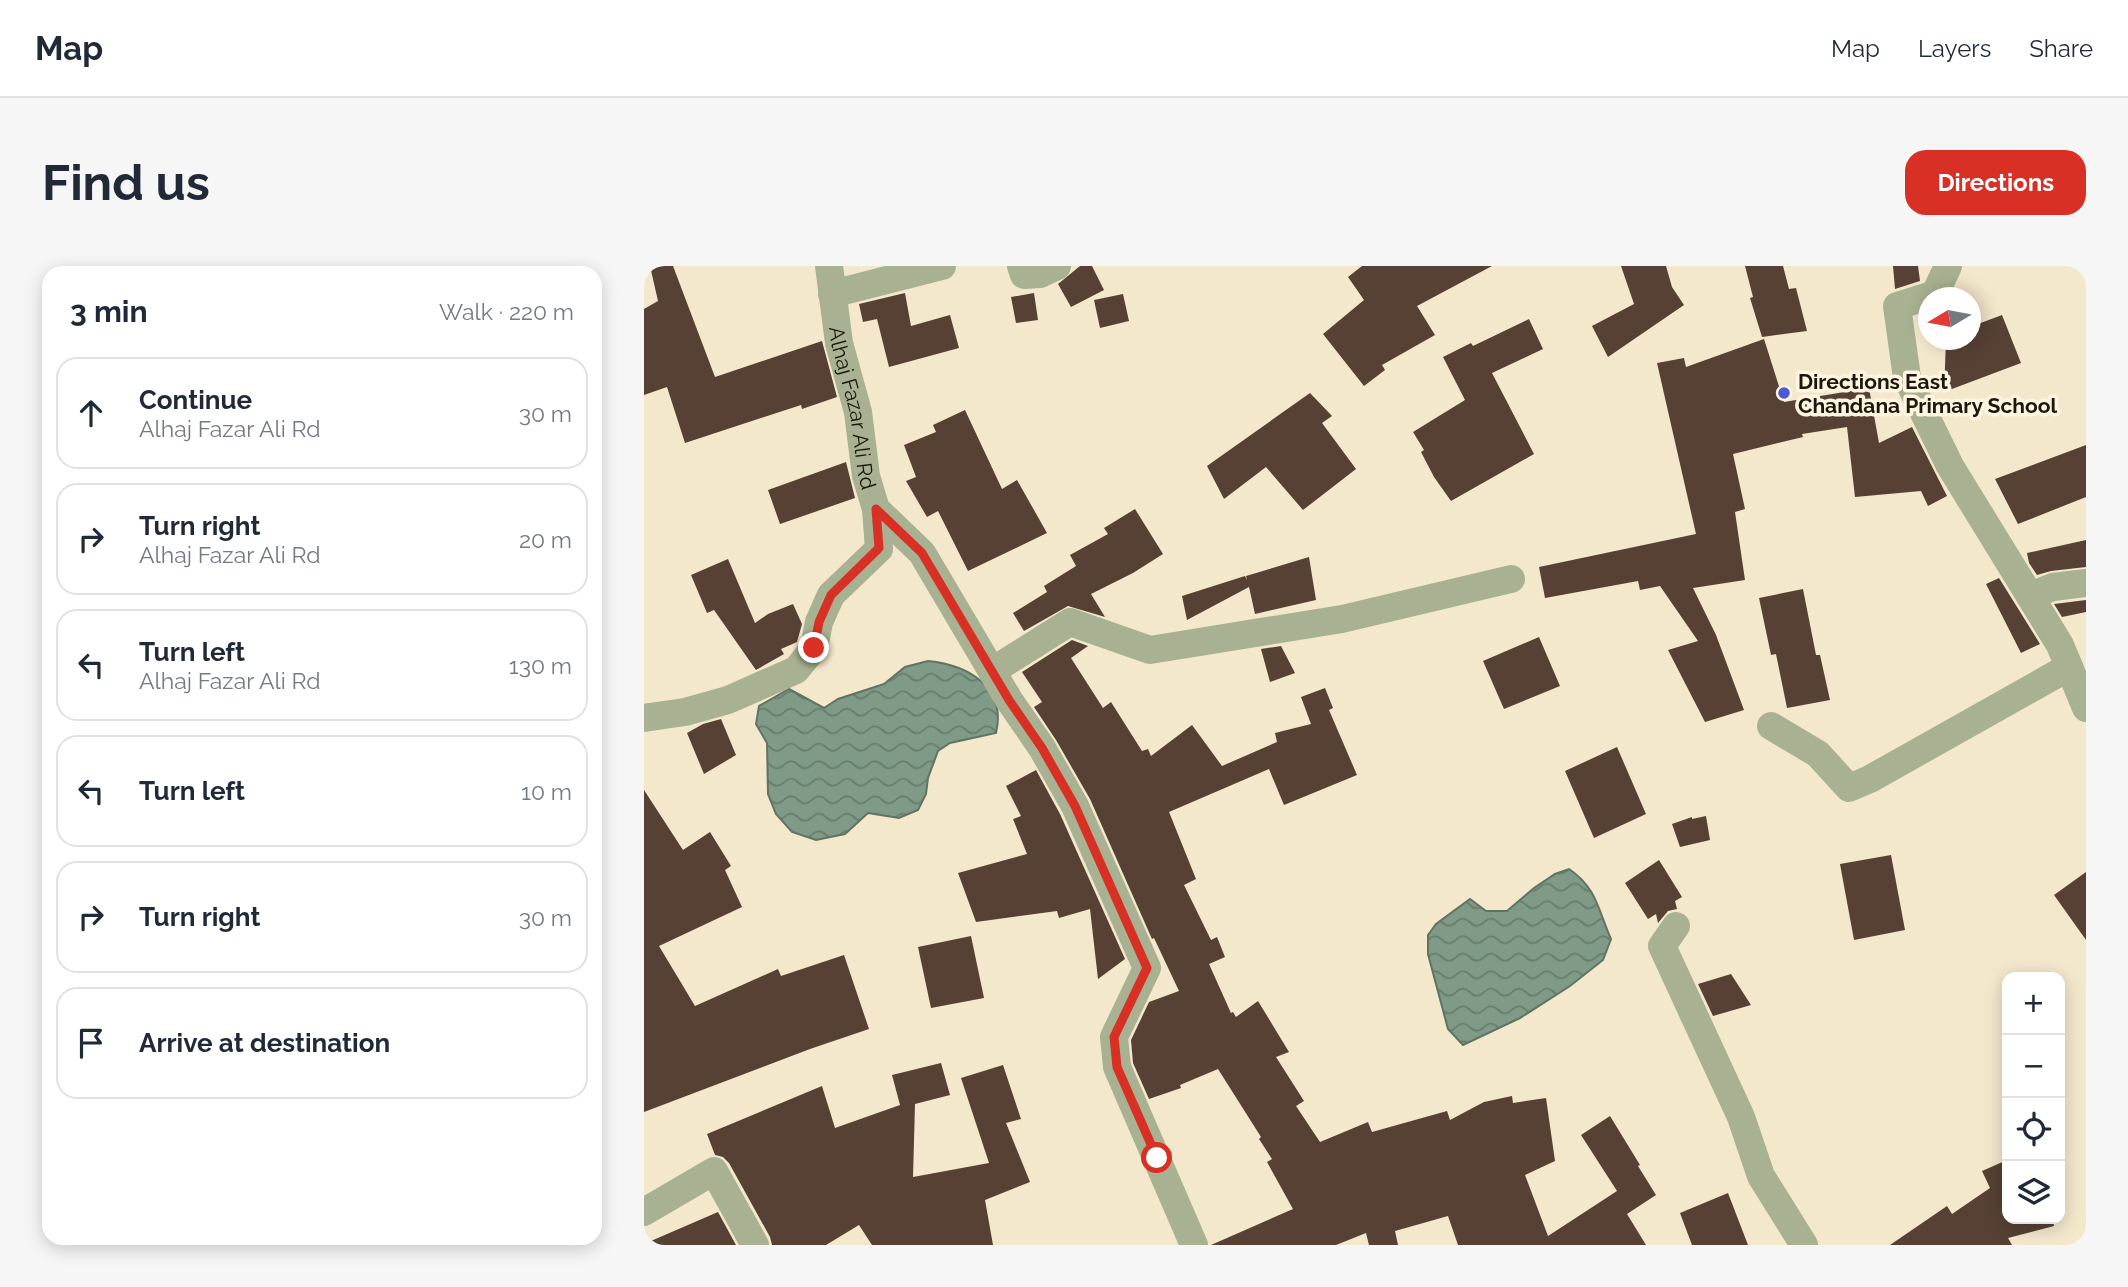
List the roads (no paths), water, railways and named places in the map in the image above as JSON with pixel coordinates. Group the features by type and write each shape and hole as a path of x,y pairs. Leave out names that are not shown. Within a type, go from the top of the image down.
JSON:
{"street":[{"name":"Alhaj Fazar Ali Rd","path":"829,266 839,343 858,412 866,476 876,509 922,553 992,671 1042,748 1075,806 1147,968 1114,1037 1117,1067 1194,1245"},
{"path":"832,294 942,266"},
{"path":"1021,266 1024,275 1040,274 1057,266"},
{"path":"1948,266 1935,294 1897,306 1906,378 1950,466 2060,645 2086,708"},
{"path":"644,718 685,712 728,700 796,670 814,648 819,622 831,595 879,548 876,509"},
{"path":"992,671 1070,622 1150,650 1342,619 1511,579"},
{"path":"2030,596 2053,587 2086,583"},
{"path":"1771,726 1818,754 1849,788 1870,779 2069,667"},
{"path":"1676,926 1662,946 1741,1117 1761,1176 1804,1245"},
{"path":"644,1212 714,1171 755,1245"}],"water":[{"path":"928,661 957,667 981,681 996,703 996,733 950,743 938,751 928,778 926,794 918,810 899,818 868,813 845,834 816,840 792,832 776,814 768,794 767,743 756,724 759,706 789,689 824,708 838,699 884,684 905,667"},
{"path":"1569,869 1591,892 1611,939 1603,960 1570,986 1520,1018 1463,1045 1448,1029 1428,954 1428,935 1436,924 1470,899 1486,911 1507,911 1534,888 1555,874"}],"place":[{"name":"Directions East Chandana Primary School","path":"1784,393"}]}
